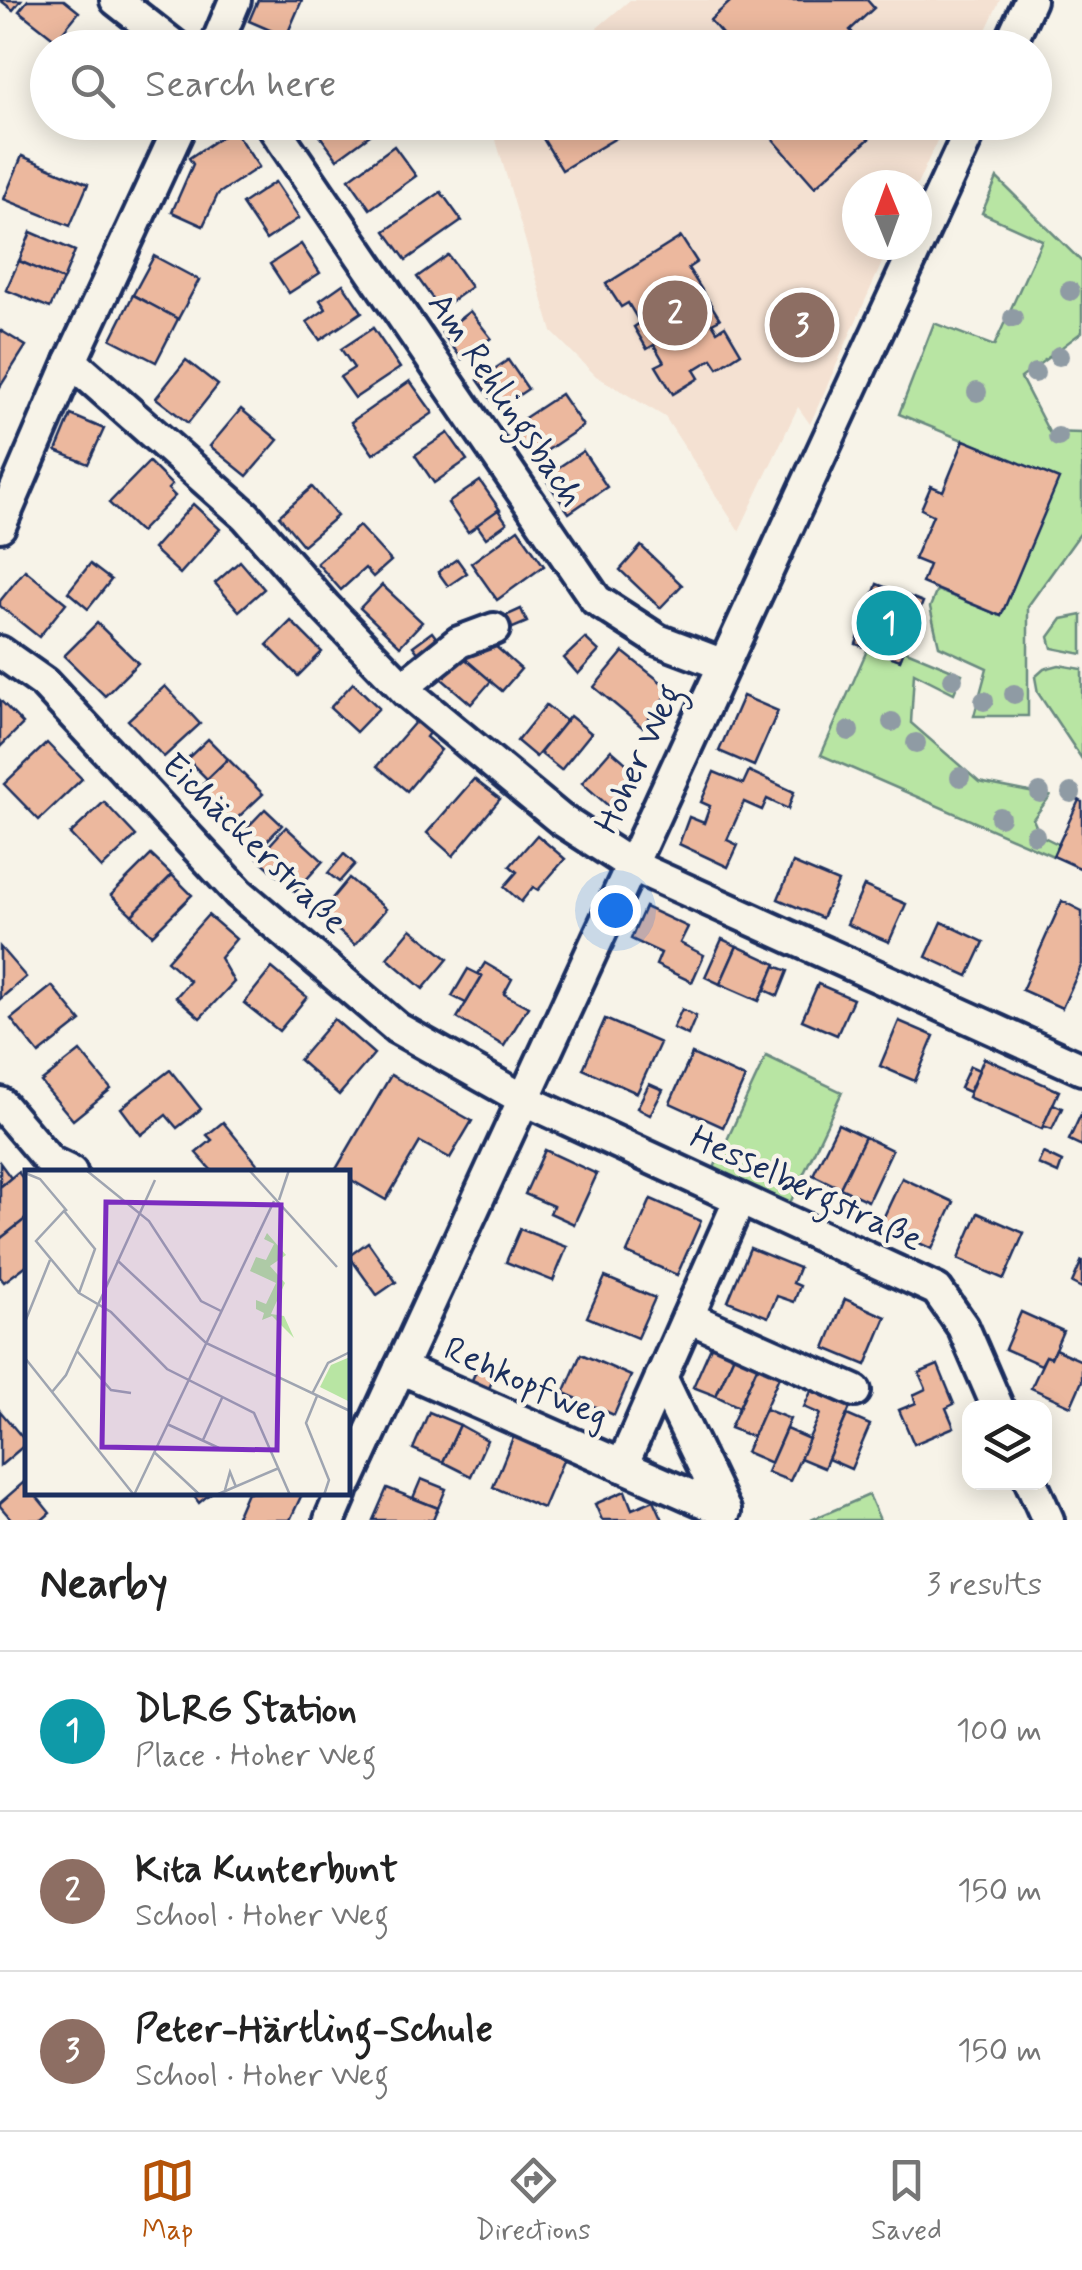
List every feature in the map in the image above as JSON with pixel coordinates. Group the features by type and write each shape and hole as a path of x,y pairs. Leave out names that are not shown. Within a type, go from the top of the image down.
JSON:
{"street":[{"path":"116,0 154,30"},
{"path":"223,30 235,0"},
{"path":"1016,30 1030,0"},
{"path":"0,526 70,361 174,140"},
{"name":"Am Rehlingsbach","path":"282,140 596,600 658,640 724,665"},
{"name":"Hoher Weg","path":"350,1477 966,140"},
{"path":"70,361 246,516 402,688 560,820 631,865 1082,1069"},
{"path":"402,688 459,642 494,629"},
{"name":"Eichäckerstraße","path":"0,652 44,684 239,893 397,1028 523,1099"},
{"name":"Hesselbergstraße","path":"523,1099 937,1290 963,1327 995,1400"},
{"path":"0,1103 50,1162 67,1170"},
{"name":"Rehkopfweg","path":"622,1466 739,1201"},
{"path":"688,1317 855,1391"},
{"name":"Rehkopfweg","path":"400,1368 725,1511 661,1377"},
{"path":"1035,1490 1048,1520"},
{"path":"330,1520 341,1495"}],"shaded area":[{"path":"630,0 1000,0 986,30 595,30"},
{"path":"496,140 937,140 924,170 842,170 842,260 883,260 810,424 798,407 739,531 665,417 596,376 552,332"}],"green space":[{"path":"997,178 1082,262 1082,332 1021,378 1049,432 1082,433 1082,531 1028,606 1028,716 974,716 987,668 939,646 930,607 937,590 1001,616 1058,479 899,414 934,323 994,346 1042,240 982,213"},
{"path":"1082,615 1082,654 1052,648 1049,637 1062,619"},
{"path":"868,648 900,660 904,650 962,674 954,693 914,673 911,723 979,782 1050,796 1033,819 1040,835 1058,844 1053,856 821,755"},
{"path":"1059,665 1082,669 1082,759 1038,693 1035,677 1044,669"},
{"path":"766,1056 842,1092 790,1203 714,1168"},
{"path":"869,1495 880,1520 811,1520"}],"building":[{"path":"0,0 21,0 13,10"},
{"path":"28,0 64,0 79,12 64,30 43,30 19,11"},
{"path":"258,0 302,0 289,30 270,30 249,21"},
{"path":"732,0 867,0 874,8 850,30 719,30 710,20"},
{"path":"216,140 241,140 259,167 218,194 203,226 172,212 193,164 189,158"},
{"path":"323,140 363,140 337,159"},
{"path":"544,140 613,140 562,170"},
{"path":"774,140 868,140 815,187"},
{"path":"394,146 416,176 370,209 349,179"},
{"path":"22,156 88,184 70,226 4,199"},
{"path":"275,182 299,218 266,240 242,204"},
{"path":"441,192 462,221 406,260 385,231"},
{"path":"31,232 75,251 63,280 19,261"},
{"path":"681,237 697,262 688,268 720,319 712,323 717,331 725,326 741,353 718,368 712,359 694,370 699,378 673,394 656,366 664,362 654,345 647,349 634,327 640,323 628,303 621,307 606,284"},
{"path":"301,244 320,273 289,293 270,264"},
{"path":"448,255 471,287 440,309 417,277"},
{"path":"154,256 199,280 178,319 133,295"},
{"path":"19,261 63,280 50,308 6,290"},
{"path":"343,284 362,312 320,340 307,322 326,309 320,300"},
{"path":"133,295 178,319 156,362 111,339"},
{"path":"470,311 491,338 462,359 442,333"},
{"path":"373,328 400,368 355,398 340,377 354,368 341,349"},
{"path":"0,330 26,346 0,387"},
{"path":"186,360 218,385 188,423 156,398"},
{"path":"508,360 528,389 498,409 478,380"},
{"path":"410,381 433,413 373,454 351,422"},
{"path":"561,394 583,426 533,460 511,427"},
{"path":"241,409 278,440 247,476 210,446"},
{"path":"71,415 104,429 88,464 56,451"},
{"path":"448,433 467,460 434,483 415,455"},
{"path":"964,440 1059,479 1001,616 922,583 929,565 914,559 933,515 921,509 931,486 943,491"},
{"path":"583,451 607,487 569,513 544,477"},
{"path":"149,462 172,485 168,489 175,496 140,532 109,503"},
{"path":"480,481 500,510 468,532 448,503"},
{"path":"312,487 337,516 303,545 279,516"},
{"path":"193,504 220,529 180,574 153,549"},
{"path":"498,510 507,523 486,538 477,525"},
{"path":"359,526 391,561 373,577 365,568 341,590 317,563"},
{"path":"518,529 544,566 497,600 471,563"},
{"path":"641,546 682,585 660,608 620,570"},
{"path":"457,559 467,573 448,586 438,572"},
{"path":"240,561 264,589 239,611 215,583"},
{"path":"90,564 111,580 88,609 68,592"},
{"path":"25,570 66,603 39,637 0,606"},
{"path":"877,584 923,602 900,660 856,644"},
{"path":"382,585 422,622 400,646 360,608"},
{"path":"521,609 527,622 496,635 492,622"},
{"path":"291,621 322,652 298,676 267,645"},
{"path":"97,623 138,663 105,696 64,656"},
{"path":"432,632 441,644 422,658 413,646"},
{"path":"484,636 521,669 502,691 464,659"},
{"path":"585,638 599,651 578,674 564,658"},
{"path":"455,650 491,681 471,704 435,673"},
{"path":"623,652 671,690 642,727 594,687"},
{"path":"353,683 379,708 356,732 330,708"},
{"path":"165,686 200,724 164,757 128,720"},
{"path":"743,696 778,711 754,766 719,751"},
{"path":"0,700 23,724 0,747"},
{"path":"546,705 566,721 536,757 517,741"},
{"path":"570,716 591,733 561,770 540,753"},
{"path":"416,721 441,750 407,791 377,766"},
{"path":"208,739 228,759 207,779 187,759"},
{"path":"47,743 82,779 39,820 4,784"},
{"path":"611,750 641,776 612,809 582,783"},
{"path":"228,759 263,794 228,827 194,792"},
{"path":"749,771 794,792 788,809 767,799 762,810 744,802 727,840 738,845 728,867 679,844 689,817 704,823 710,806 701,802 714,772 743,784"},
{"path":"474,779 500,799 453,856 427,833"},
{"path":"1079,800 1082,802 1082,869 1053,856"},
{"path":"104,802 136,836 102,868 70,834"},
{"path":"265,809 282,825 263,845 246,829"},
{"path":"286,827 323,861 295,892 258,858"},
{"path":"537,835 565,859 538,890 533,887 521,902 504,887 517,872 510,866"},
{"path":"344,854 355,864 339,882 328,873"},
{"path":"151,855 172,875 132,915 111,895"},
{"path":"793,863 838,882 822,918 778,899"},
{"path":"172,875 192,895 152,935 132,915"},
{"path":"349,878 386,909 355,945 319,914"},
{"path":"864,886 906,904 889,942 847,924"},
{"path":"1062,901 1082,911 1082,964 1062,1008 1022,990"},
{"path":"645,907 688,927 680,943 704,955 692,982 656,965 661,953 631,939"},
{"path":"208,915 236,939 220,958 234,982 200,1018 176,997 190,981 167,961"},
{"path":"942,922 984,942 968,976 926,957"},
{"path":"411,929 448,959 423,989 387,958"},
{"path":"722,939 737,946 720,984 705,977"},
{"path":"737,946 776,964 759,1001 720,984"},
{"path":"0,947 26,977 0,999"},
{"path":"485,963 512,979 504,994 528,1007 504,1046 457,1018 482,976 478,974"},
{"path":"775,966 788,971 778,996 765,990"},
{"path":"272,968 307,997 279,1031 244,1003"},
{"path":"468,969 482,976 466,1003 452,996"},
{"path":"818,984 853,999 837,1035 802,1020"},
{"path":"52,986 81,1021 39,1054 11,1019"},
{"path":"682,1009 696,1016 688,1035 673,1028"},
{"path":"334,1019 374,1054 339,1095 299,1060"},
{"path":"605,1019 660,1043 637,1093 583,1069"},
{"path":"899,1021 934,1036 915,1081 880,1066"},
{"path":"80,1051 111,1089 73,1120 41,1082"},
{"path":"692,1054 745,1078 723,1127 670,1103"},
{"path":"984,1058 1059,1091 1042,1129 968,1097"},
{"path":"970,1066 979,1070 969,1092 960,1088"},
{"path":"170,1070 201,1109 177,1128 166,1115 141,1135 121,1108"},
{"path":"391,1075 472,1121 450,1158 420,1142 386,1200 350,1179 350,1170 336,1170"},
{"path":"649,1084 663,1090 650,1115 637,1108"},
{"path":"1053,1104 1062,1108 1052,1129 1043,1126"},
{"path":"1082,1112 1082,1146 1069,1140"},
{"path":"223,1122 259,1166 254,1170 211,1170 196,1153 212,1140 207,1135"},
{"path":"838,1124 865,1137 840,1188 813,1175"},
{"path":"865,1137 892,1150 868,1201 840,1188"},
{"path":"545,1150 597,1174 574,1224 550,1213 553,1206 525,1194"},
{"path":"1043,1153 1062,1162 1058,1173 1038,1164"},
{"path":"0,1163 11,1178 0,1187"},
{"path":"18,1172 25,1181 25,1219 0,1239 0,1187"},
{"path":"902,1178 954,1202 932,1249 880,1225"},
{"path":"651,1199 701,1221 677,1275 627,1253"},
{"path":"978,1213 1024,1233 1004,1279 958,1259"},
{"path":"25,1219 25,1266 4,1282 0,1277 0,1239"},
{"path":"520,1229 567,1247 553,1281 506,1262"},
{"path":"368,1242 396,1282 377,1295 350,1255"},
{"path":"750,1248 799,1268 793,1283 800,1286 794,1302 777,1296 768,1317 728,1301"},
{"path":"1082,1260 1082,1288 1072,1283"},
{"path":"605,1277 655,1298 637,1338 587,1317"},
{"path":"845,1299 886,1317 866,1365 825,1348"},
{"path":"1021,1312 1063,1331 1051,1358 1046,1356 1041,1365 1005,1349"},
{"path":"713,1342 735,1353 716,1396 693,1387"},
{"path":"1055,1349 1082,1361 1082,1381 1071,1406 1031,1388 1046,1356 1051,1358"},
{"path":"735,1353 759,1363 739,1407 716,1396"},
{"path":"581,1354 631,1376 614,1415 564,1393"},
{"path":"481,1361 498,1369 489,1388 472,1380"},
{"path":"759,1363 781,1372 753,1437 730,1428"},
{"path":"938,1365 954,1404 946,1408 954,1427 914,1444 899,1410 916,1403 913,1395 926,1389 919,1373"},
{"path":"813,1387 852,1403 824,1468 800,1458 820,1414 804,1407"},
{"path":"765,1409 790,1419 771,1463 746,1452"},
{"path":"0,1411 25,1445 0,1466"},
{"path":"429,1412 460,1425 443,1462 413,1449"},
{"path":"847,1415 870,1425 851,1469 828,1459"},
{"path":"460,1425 487,1440 471,1476 443,1462"},
{"path":"786,1429 809,1439 790,1481 767,1472"},
{"path":"514,1435 565,1456 543,1508 493,1487"},
{"path":"421,1479 446,1489 438,1508 413,1498"},
{"path":"24,1482 25,1495 35,1495 50,1513 42,1520 12,1520 0,1503"},
{"path":"387,1488 438,1508 433,1520 373,1520"},
{"path":"625,1491 632,1509 654,1500 663,1520 602,1520 595,1504"},
{"path":"246,1495 302,1495 290,1520 235,1520"}],"place":[{"name":"Kita Kunterbunt","path":"675,313"},
{"name":"Peter-Härtling-Schule","path":"802,325"},
{"name":"DLRG Station","path":"889,623"}]}
